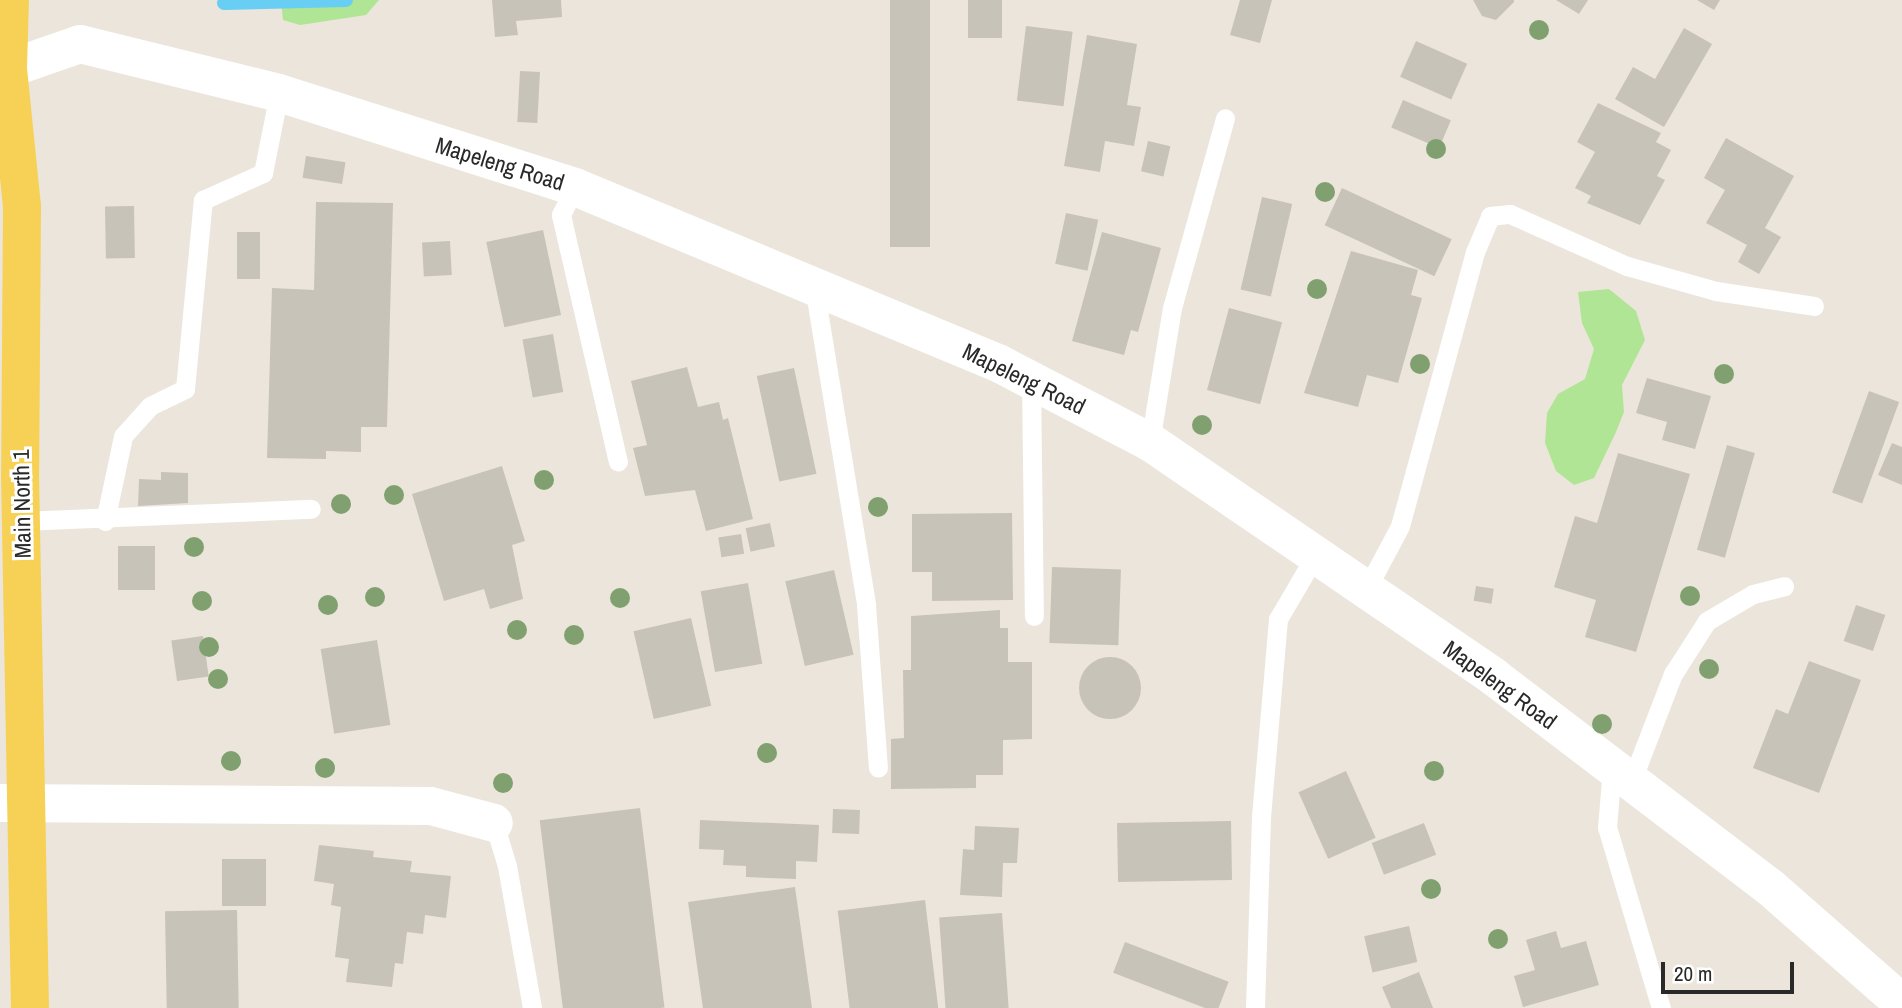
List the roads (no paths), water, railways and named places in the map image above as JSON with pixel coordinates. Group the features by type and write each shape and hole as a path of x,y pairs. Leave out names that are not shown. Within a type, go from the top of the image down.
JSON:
{"main road":[{"name":"Main North 1","path":"10,0 8,69 22,206 21,521 14,802 30,1008"}],"street":[{"name":"Mapeleng Road","path":"8,69 80,44 279,93 575,187 1031,379 1150,442 1494,677 1771,888 1902,1003"},
{"path":"14,802 431,806 494,823"}],"lane":[{"path":"105,521 123,436 150,406 185,389 203,200 263,173 279,93"},
{"path":"1150,442 1172,307 1224,118"},
{"path":"575,187 561,215 618,462"},
{"path":"1366,590 1400,526 1475,252 1490,216 1510,214 1627,266 1665,277 1814,306"},
{"path":"814,286 866,605 878,768"},
{"path":"1031,379 1034,616"},
{"path":"21,521 105,521 311,509"},
{"path":"1255,1008 1261,817 1278,618 1315,556"},
{"path":"1661,1008 1607,827 1622,774 1673,674 1707,621 1753,594 1784,586"},
{"path":"494,823 507,866 532,1008"}],"waterway":[{"path":"224,3 346,0"}]}
